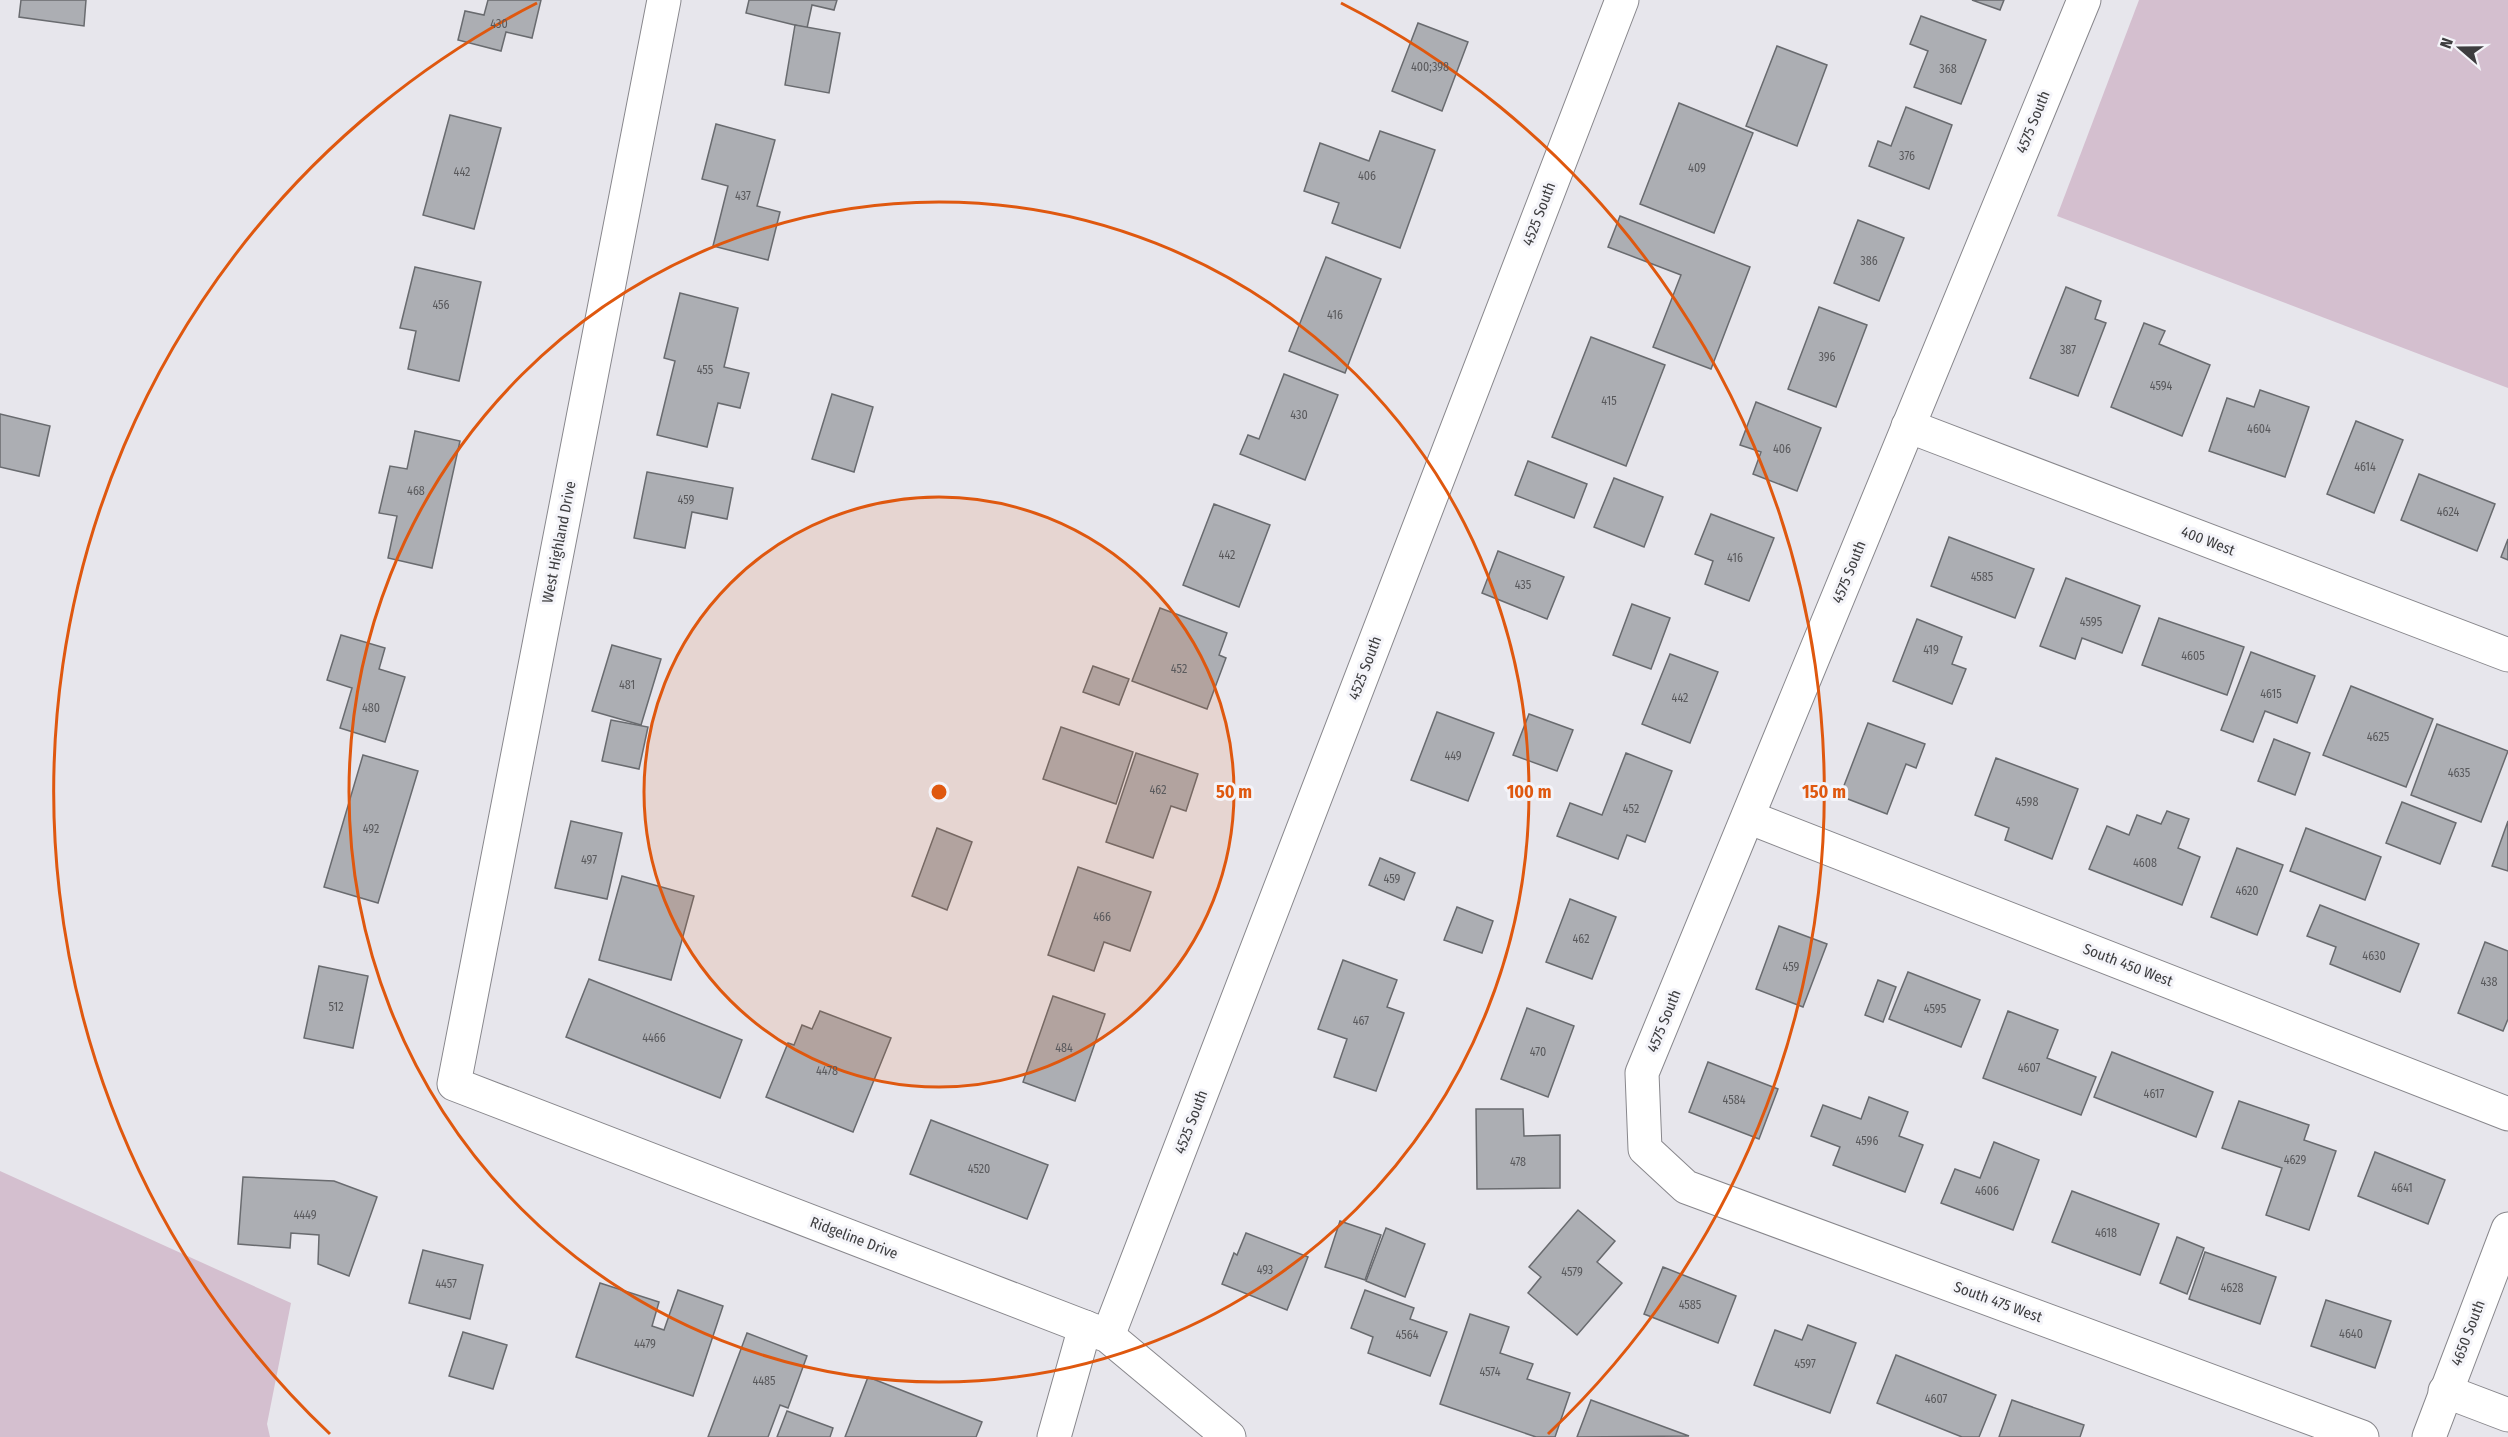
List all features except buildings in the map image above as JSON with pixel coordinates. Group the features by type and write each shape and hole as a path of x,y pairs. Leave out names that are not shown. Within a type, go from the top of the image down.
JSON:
{"street":[{"name":"West Highland Drive","path":"454,1084 664,0"},
{"name":"4525 South","path":"1054,1437 1622,0"},
{"name":"4575 South","path":"1645,1149 1642,1073 2084,0"},
{"name":"400 West","path":"1908,426 2508,655"},
{"name":"South 450 West","path":"1748,817 2508,1114"},
{"name":"Ridgeline Drive","path":"454,1084 1096,1332 1229,1437"},
{"name":"South 475 West","path":"1645,1149 1686,1187 2362,1437"},
{"name":"4650 South","path":"2428,1437 2508,1229"},
{"path":"2445,1391 2508,1415"}],"shaded area":[{"path":"2139,0 2508,0 2508,388 2057,216"},
{"path":"0,1171 291,1303 267,1424 270,1437 0,1437"}]}
